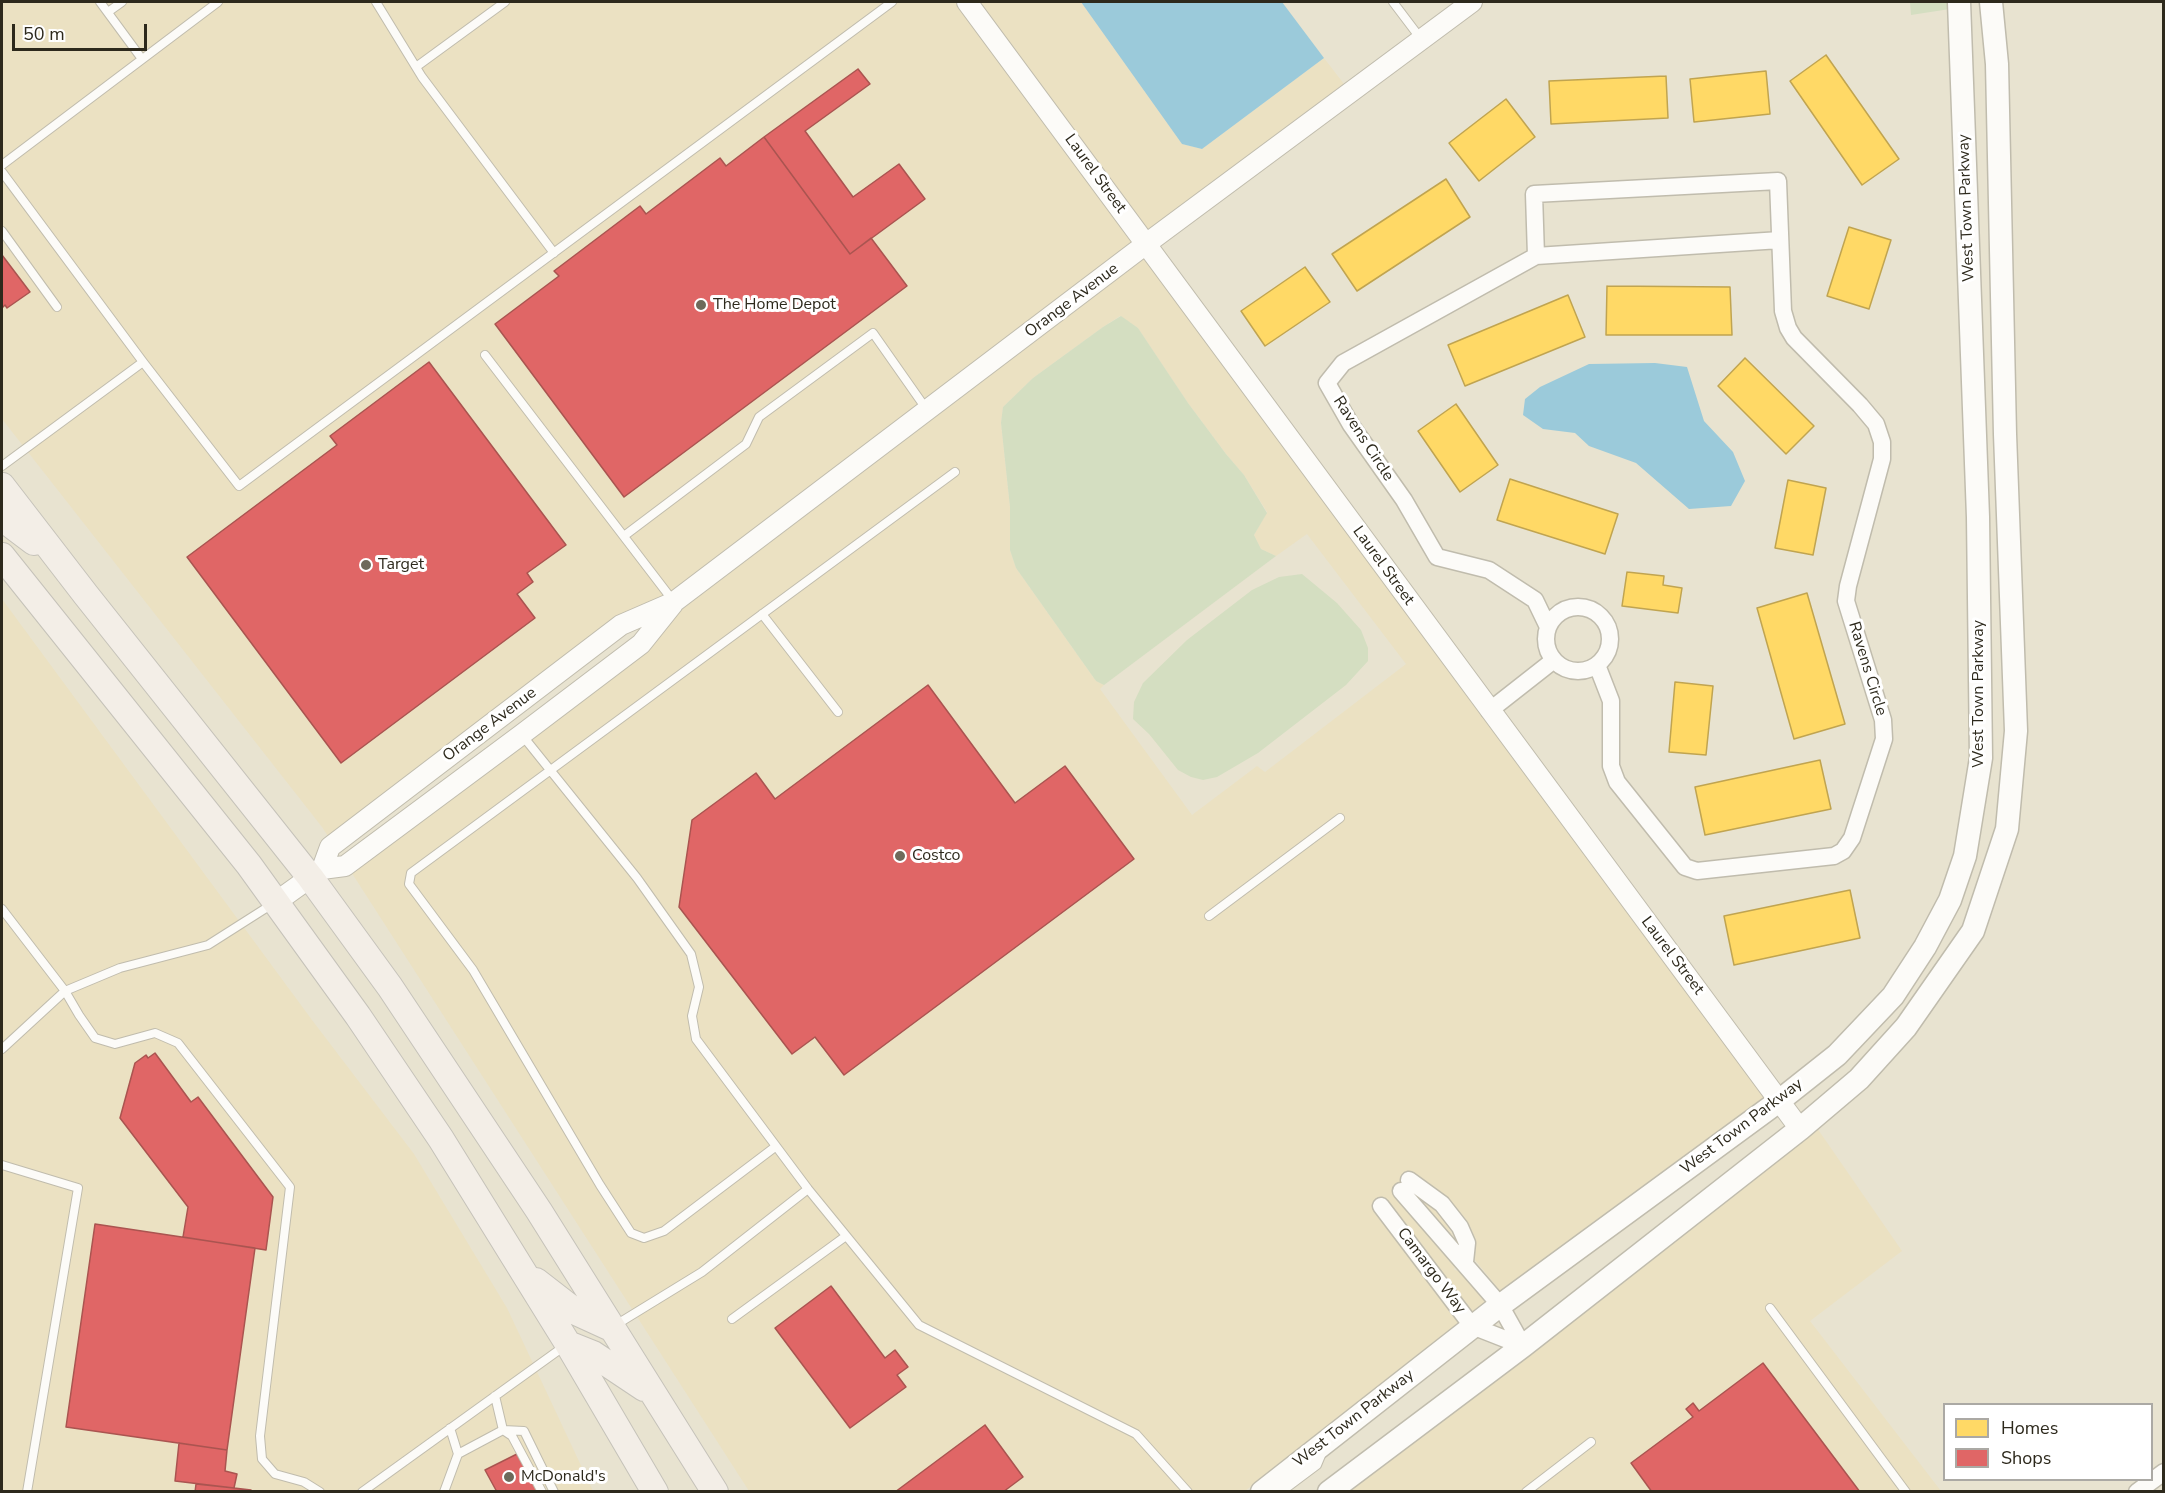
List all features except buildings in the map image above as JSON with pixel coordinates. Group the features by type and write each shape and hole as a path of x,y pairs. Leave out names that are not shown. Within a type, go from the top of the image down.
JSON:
{"main road":[{"name":"West Town Parkway","path":"1262,1491 1472,1326 1779,1101 1837,1055 1893,996 1925,947 1950,900 1965,856 1981,758 1978,517 1959,2"},
{"name":"West Town Parkway","path":"1329,1491 1523,1346 1800,1129 1859,1078 1906,1027 1973,932 2007,829 2016,731 2005,434 1997,64 1991,2"},
{"path":"2,486 59,560 316,873 539,1211 715,1491"},
{"path":"2,518 59,560"},
{"path":"2,556 249,865 358,1016 441,1139 524,1271 655,1491"},
{"path":"524,1271 576,1312 611,1328"},
{"path":"568,1344 593,1354 652,1394"}],"street":[{"name":"Laurel Street","path":"967,2 1800,1129"},
{"name":"Orange Avenue","path":"316,873 330,847 621,625 674,602 1146,244 1472,2"},
{"name":"Ravens Circle","path":"1536,256 1534,194 1778,181 1783,311 1788,328 1794,338 1876,424 1882,442 1882,459 1846,601 1883,720 1884,739 1852,838 1843,851 1834,856 1697,871 1685,867 1617,782 1611,766 1611,701 1597,665"},
{"name":"Ravens Circle","path":"1554,660 1546,643 1548,627 1535,600 1489,570 1437,557 1404,500 1351,424 1326,383 1343,363 1536,256 1780,240"},
{"name":"Orange Avenue","path":"276,902 316,873 345,866 521,735 641,644 674,602"},
{"path":"1489,711 1554,660 1565,669 1582,671 1597,665 1608,652 1610,635 1604,620 1591,609 1574,607 1558,613 1548,627"},
{"name":"Camargo Way","path":"1405,1186 1500,1305 1523,1346"},
{"name":"Camargo Way","path":"1381,1206 1472,1326 1523,1346"},
{"path":"2137,1491 2151,1481"}],"lane":[{"path":"100,2 142,59"},
{"path":"108,12 122,2"},
{"path":"2,165 218,2"},
{"path":"376,2 416,68 554,253"},
{"path":"416,68 505,2"},
{"path":"2,172 143,362 239,486 892,2"},
{"path":"1393,2 1421,39"},
{"path":"2,231 57,307"},
{"path":"624,536 746,444 759,417 873,333 927,411"},
{"path":"485,355 674,602"},
{"path":"2,466 143,362"},
{"path":"775,1147 664,1231 644,1238 632,1233 600,1185 473,970 409,884 411,873 955,472"},
{"path":"762,614 838,712"},
{"path":"521,735 637,878 691,954 699,987 692,1016 696,1039 775,1147 919,1325 1136,1434 1188,1491"},
{"path":"1209,916 1340,818"},
{"path":"2,1049 65,991 120,968 208,945 276,902"},
{"path":"2,909 65,991 95,1038 115,1044 155,1033 178,1043 290,1187 260,1436 262,1459 275,1474 304,1482 320,1491"},
{"path":"2,1165 78,1188 27,1491"},
{"path":"611,1328 702,1272 808,1189"},
{"path":"732,1319 846,1236"},
{"path":"1770,1308 1906,1491"},
{"path":"362,1491 568,1344"},
{"path":"495,1396 503,1430 512,1436 542,1491"},
{"path":"444,1491 458,1454 450,1428"},
{"path":"458,1454 503,1430 524,1431 554,1491"},
{"path":"1281,1491 1317,1465 1329,1439"},
{"path":"1526,1491 1591,1442"}],"shaded area":[{"path":"2,2 956,2 1133,242 335,847 322,827 2,419"},
{"path":"979,2 1081,2 1182,144 1202,149 1324,58 1344,84 1147,231"},
{"path":"1145,258 1765,1098 1501,1292 1475,1260 1476,1240 1469,1224 1457,1208 1443,1219 1454,1237 1438,1220 1426,1233 1455,1265 1454,1270 1460,1271 1486,1303 1473,1312 1417,1238 1403,1249 1459,1324 1245,1491 749,1491 346,864","holes":["1120,316 1138,328 1188,403 1244,475 1267,512 1254,535 1261,549 1276,556 1307,534 1406,664 1265,772 1257,766 1192,815 1100,689 1104,685 1096,681 1016,568 1010,550 1010,507 1001,423 1003,407 1033,378"]},
{"path":"2,599 312,1020 414,1154 507,1308 593,1491 2,1491"},
{"path":"1817,1128 1902,1251 1810,1321 1941,1491 1347,1492"}],"green space":[{"path":"1910,2 1950,2 1950,9 1911,15"},
{"path":"1121,316 1138,328 1188,403 1244,475 1267,513 1254,535 1261,549 1276,556 1104,685 1096,681 1016,568 1010,550 1010,507 1001,423 1003,407 1033,378"},
{"path":"1302,574 1337,603 1361,630 1368,648 1368,661 1346,685 1258,753 1217,777 1203,780 1178,770 1149,734 1133,719 1134,702 1143,683 1187,640 1252,590 1279,577"}],"water":[{"path":"1081,2 1282,2 1324,58 1202,149 1182,144"},
{"path":"1655,363 1687,367 1704,421 1733,452 1745,481 1731,506 1689,509 1636,463 1589,446 1575,433 1543,429 1523,415 1525,399 1540,387 1589,364"}],"place":[{"name":"The Home Depot","path":"701,305"},
{"name":"Target","path":"366,565"},
{"name":"Costco","path":"900,856"},
{"name":"McDonald's","path":"509,1477"}]}
